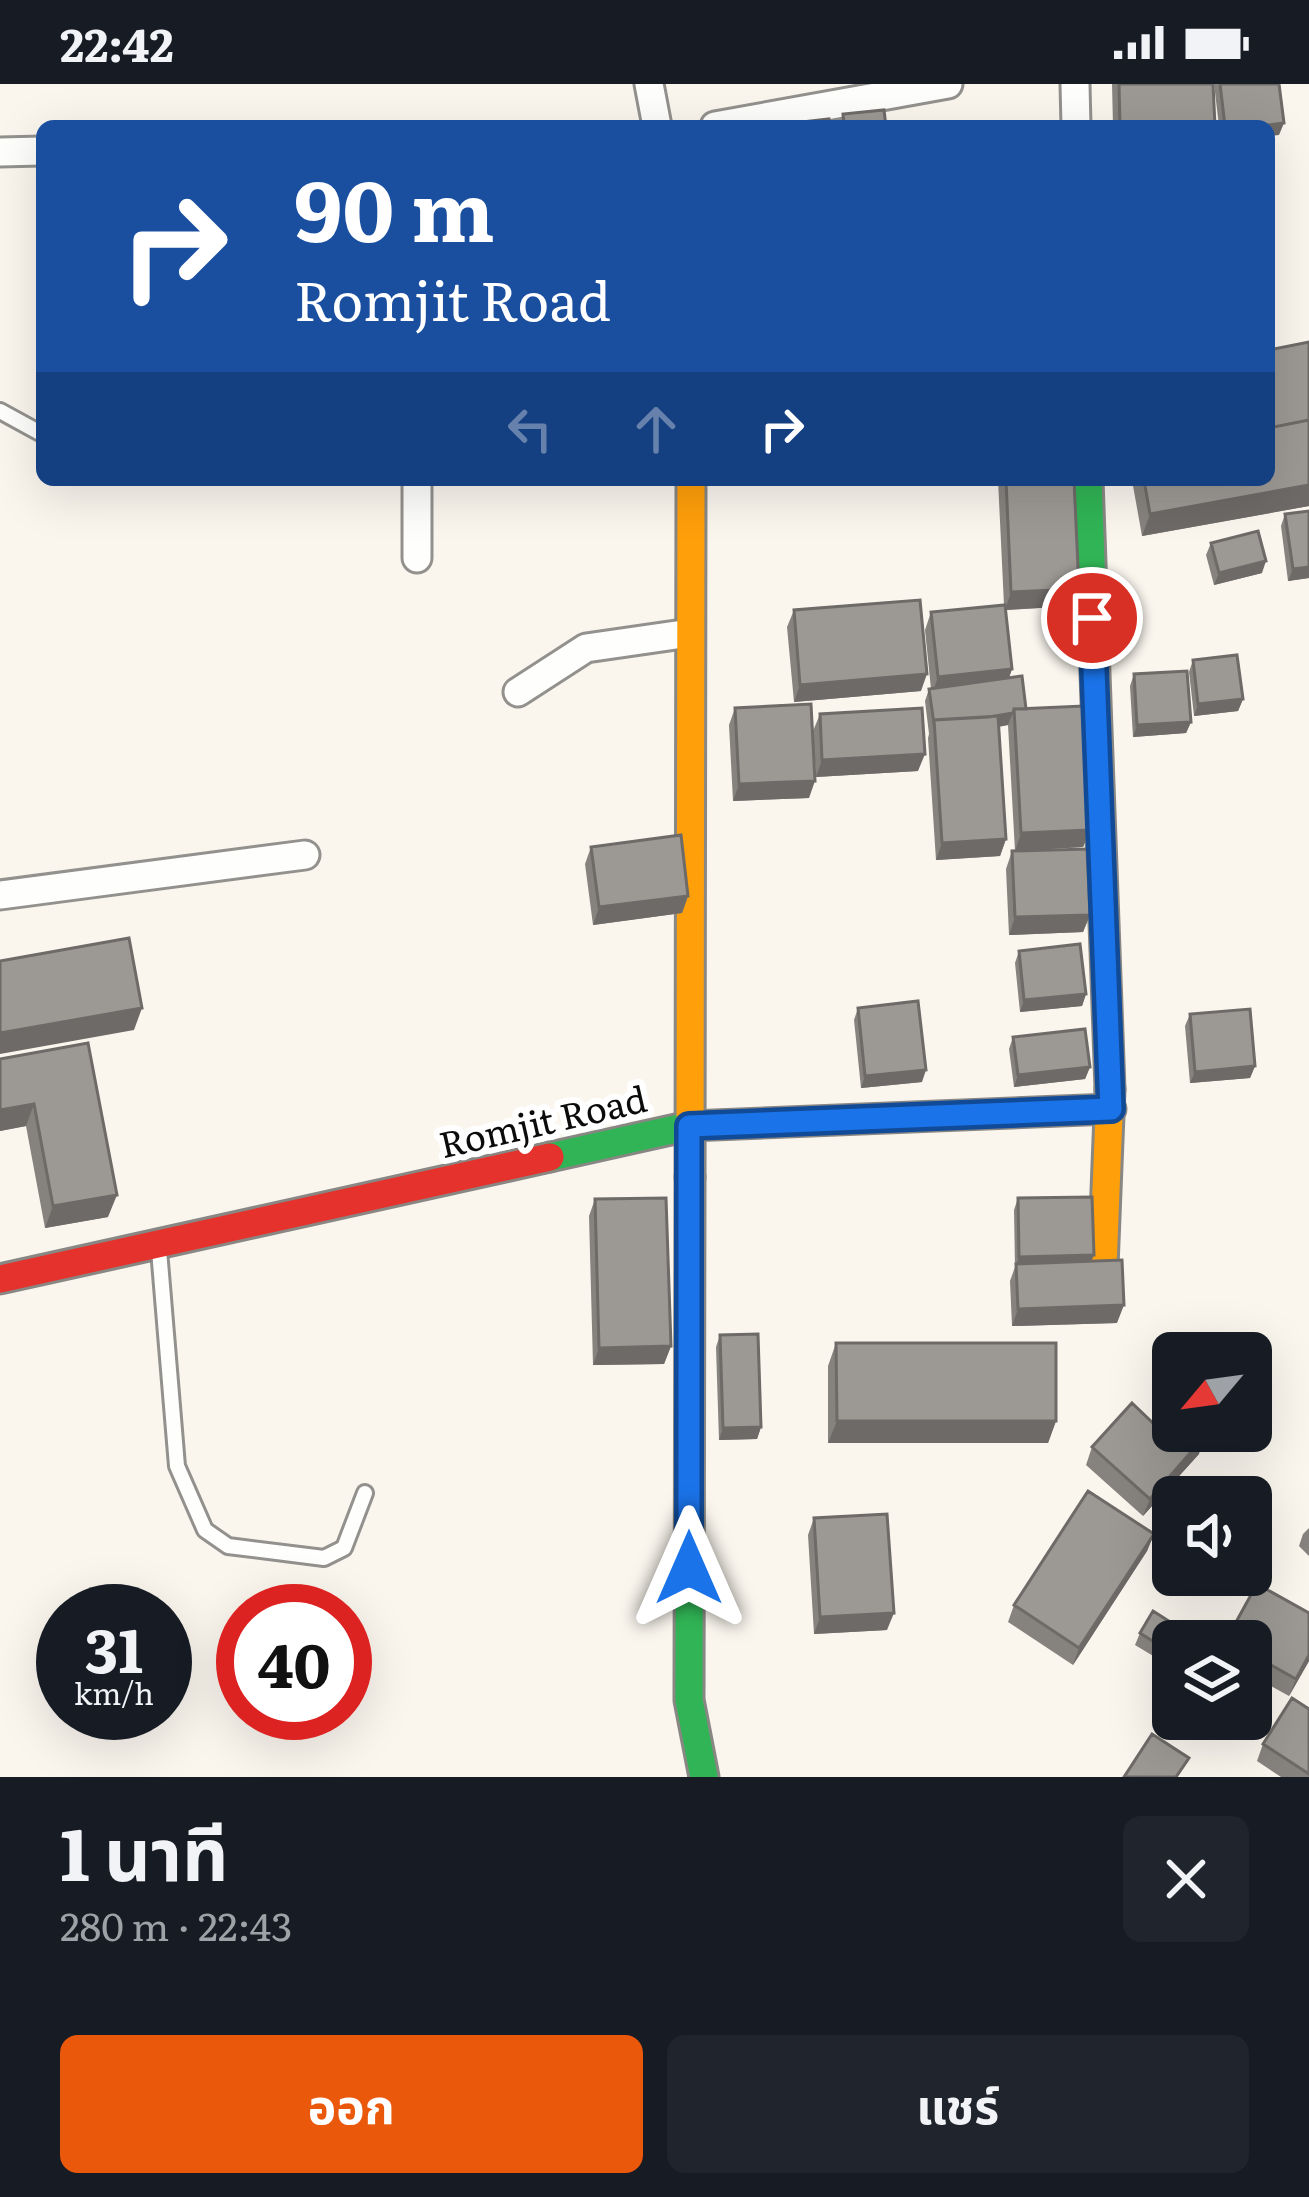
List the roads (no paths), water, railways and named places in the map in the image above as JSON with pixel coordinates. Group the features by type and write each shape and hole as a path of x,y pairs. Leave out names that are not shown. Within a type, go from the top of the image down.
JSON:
{"street":[{"path":"649,84 656,120"},
{"path":"748,120 948,84"},
{"path":"1075,84 1076,120"},
{"path":"0,152 36,151"},
{"path":"417,486 417,557"},
{"path":"691,486 689,1700 704,1777"},
{"path":"1088,486 1111,1109 1103,1267"},
{"path":"518,692 586,648 691,633"},
{"path":"0,895 305,855"},
{"name":"Romjit Road","path":"0,1279 689,1126 1111,1109"}],"lane":[{"path":"0,410 36,431"},
{"path":"159,1245 177,1466 205,1530 228,1546 324,1558 344,1549 365,1493"}]}
